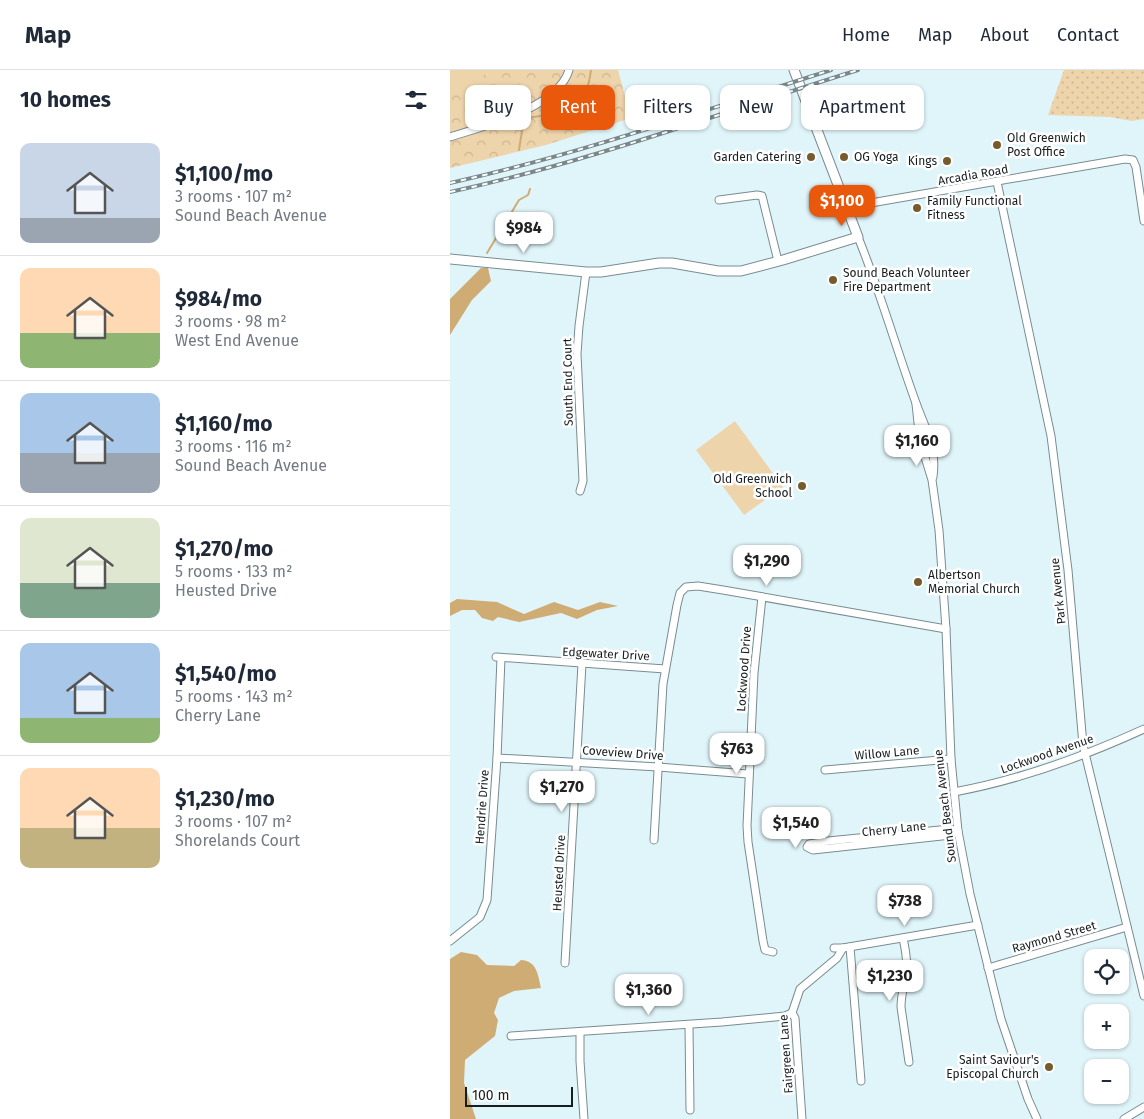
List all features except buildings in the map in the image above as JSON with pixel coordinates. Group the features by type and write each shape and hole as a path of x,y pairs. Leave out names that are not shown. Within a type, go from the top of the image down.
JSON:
{"street":[{"path":"450,137 514,115 550,97 560,88 569,70"},
{"name":"Sound Beach Avenue","path":"794,70 878,289 916,404 932,442 932,480 941,556 951,759 958,831 988,968 1010,1046 1028,1100 1037,1119"},
{"name":"Arcadia Road","path":"848,210 865,204 1125,159 1133,160 1136,167 1144,221"},
{"name":"Park Avenue","path":"997,182 1051,436 1068,570 1085,754 1144,996"},
{"path":"719,200 762,196 778,261"},
{"path":"450,258 586,272 601,272 659,263 733,272 778,261 858,237"},
{"name":"South End Court","path":"580,491 583,481 578,341 586,272"},
{"name":"Sound Beach Avenue","path":"916,404 919,434 932,480"},
{"path":"919,434 921,431 927,431"},
{"path":"922,447 928,447 932,442"},
{"name":"Edgewater Drive","path":"498,658 665,669 676,604 680,593 686,586 707,587 946,629"},
{"name":"Lockwood Drive","path":"762,597 754,673 748,774 748,842 769,951"},
{"name":"Hendrie Drive","path":"450,941 480,917 487,900 497,758 498,658"},
{"name":"Heusted Drive","path":"565,964 582,664"},
{"path":"654,840 665,669"},
{"name":"Lockwood Avenue","path":"954,792 1004,781 1085,754 1144,729"},
{"name":"Coveview Drive","path":"497,758 748,774"},
{"name":"Willow Lane","path":"825,770 951,759"},
{"name":"Cherry Lane","path":"950,829 958,831 951,834 813,850 806,847 809,844 828,841 950,829"},
{"path":"834,948 847,948 978,925"},
{"name":"Raymond Street","path":"988,968 1127,927"},
{"path":"903,938 907,969 901,1007 909,1062"},
{"path":"847,948 861,1081"},
{"name":"Fairgreen Lane","path":"802,1119 795,1018 792,1012 800,989 847,948"},
{"path":"511,1036 689,1025 785,1016 792,1012"},
{"path":"689,1025 690,1110"},
{"path":"580,1032 584,1119"},
{"path":"1124,1119 1144,1106"}],"green space":[{"path":"450,70 618,70 625,96 625,120 615,123 615,85 541,85 541,130 593,130 546,145 450,168"},
{"path":"450,70 488,70 476,85 465,85 465,100 450,88"},
{"path":"1064,70 1144,70 1144,119 1132,121 1110,117 1048,115"},
{"path":"735,421 783,487 744,515 696,450"}],"shaded area":[{"path":"481,268 488,268 491,281 472,300 450,335 450,299"},
{"path":"457,599 497,602 524,614 554,602 578,610 600,602 618,606 597,610 577,619 561,613 519,622 498,617 493,621 482,618 475,610 462,610 450,616 450,603"},
{"path":"461,952 477,955 487,965 514,966 521,960 526,961 536,969 541,988 514,991 499,998 494,1013 498,1020 495,1036 465,1060 464,1083 476,1119 450,1119 450,959"}],"waterway":[{"path":"519,150 523,124 529,118 562,112 578,104 584,96 591,70"},
{"path":"487,253 519,200 528,195 530,189"}],"railway":[{"path":"450,183 547,159 831,70"},
{"path":"450,192 502,180 656,136 858,70"}],"place":[{"name":"Old Greenwich Post Office","path":"997,145"},
{"name":"Garden Catering","path":"811,157"},
{"name":"OG Yoga","path":"844,157"},
{"name":"Kings","path":"947,161"},
{"name":"Family Functional Fitness","path":"917,208"},
{"name":"Sound Beach Volunteer Fire Department","path":"833,280"},
{"name":"Old Greenwich School","path":"802,486"},
{"name":"Albertson Memorial Church","path":"918,582"},
{"name":"Saint Saviour's Episcopal Church","path":"1049,1067"}]}
